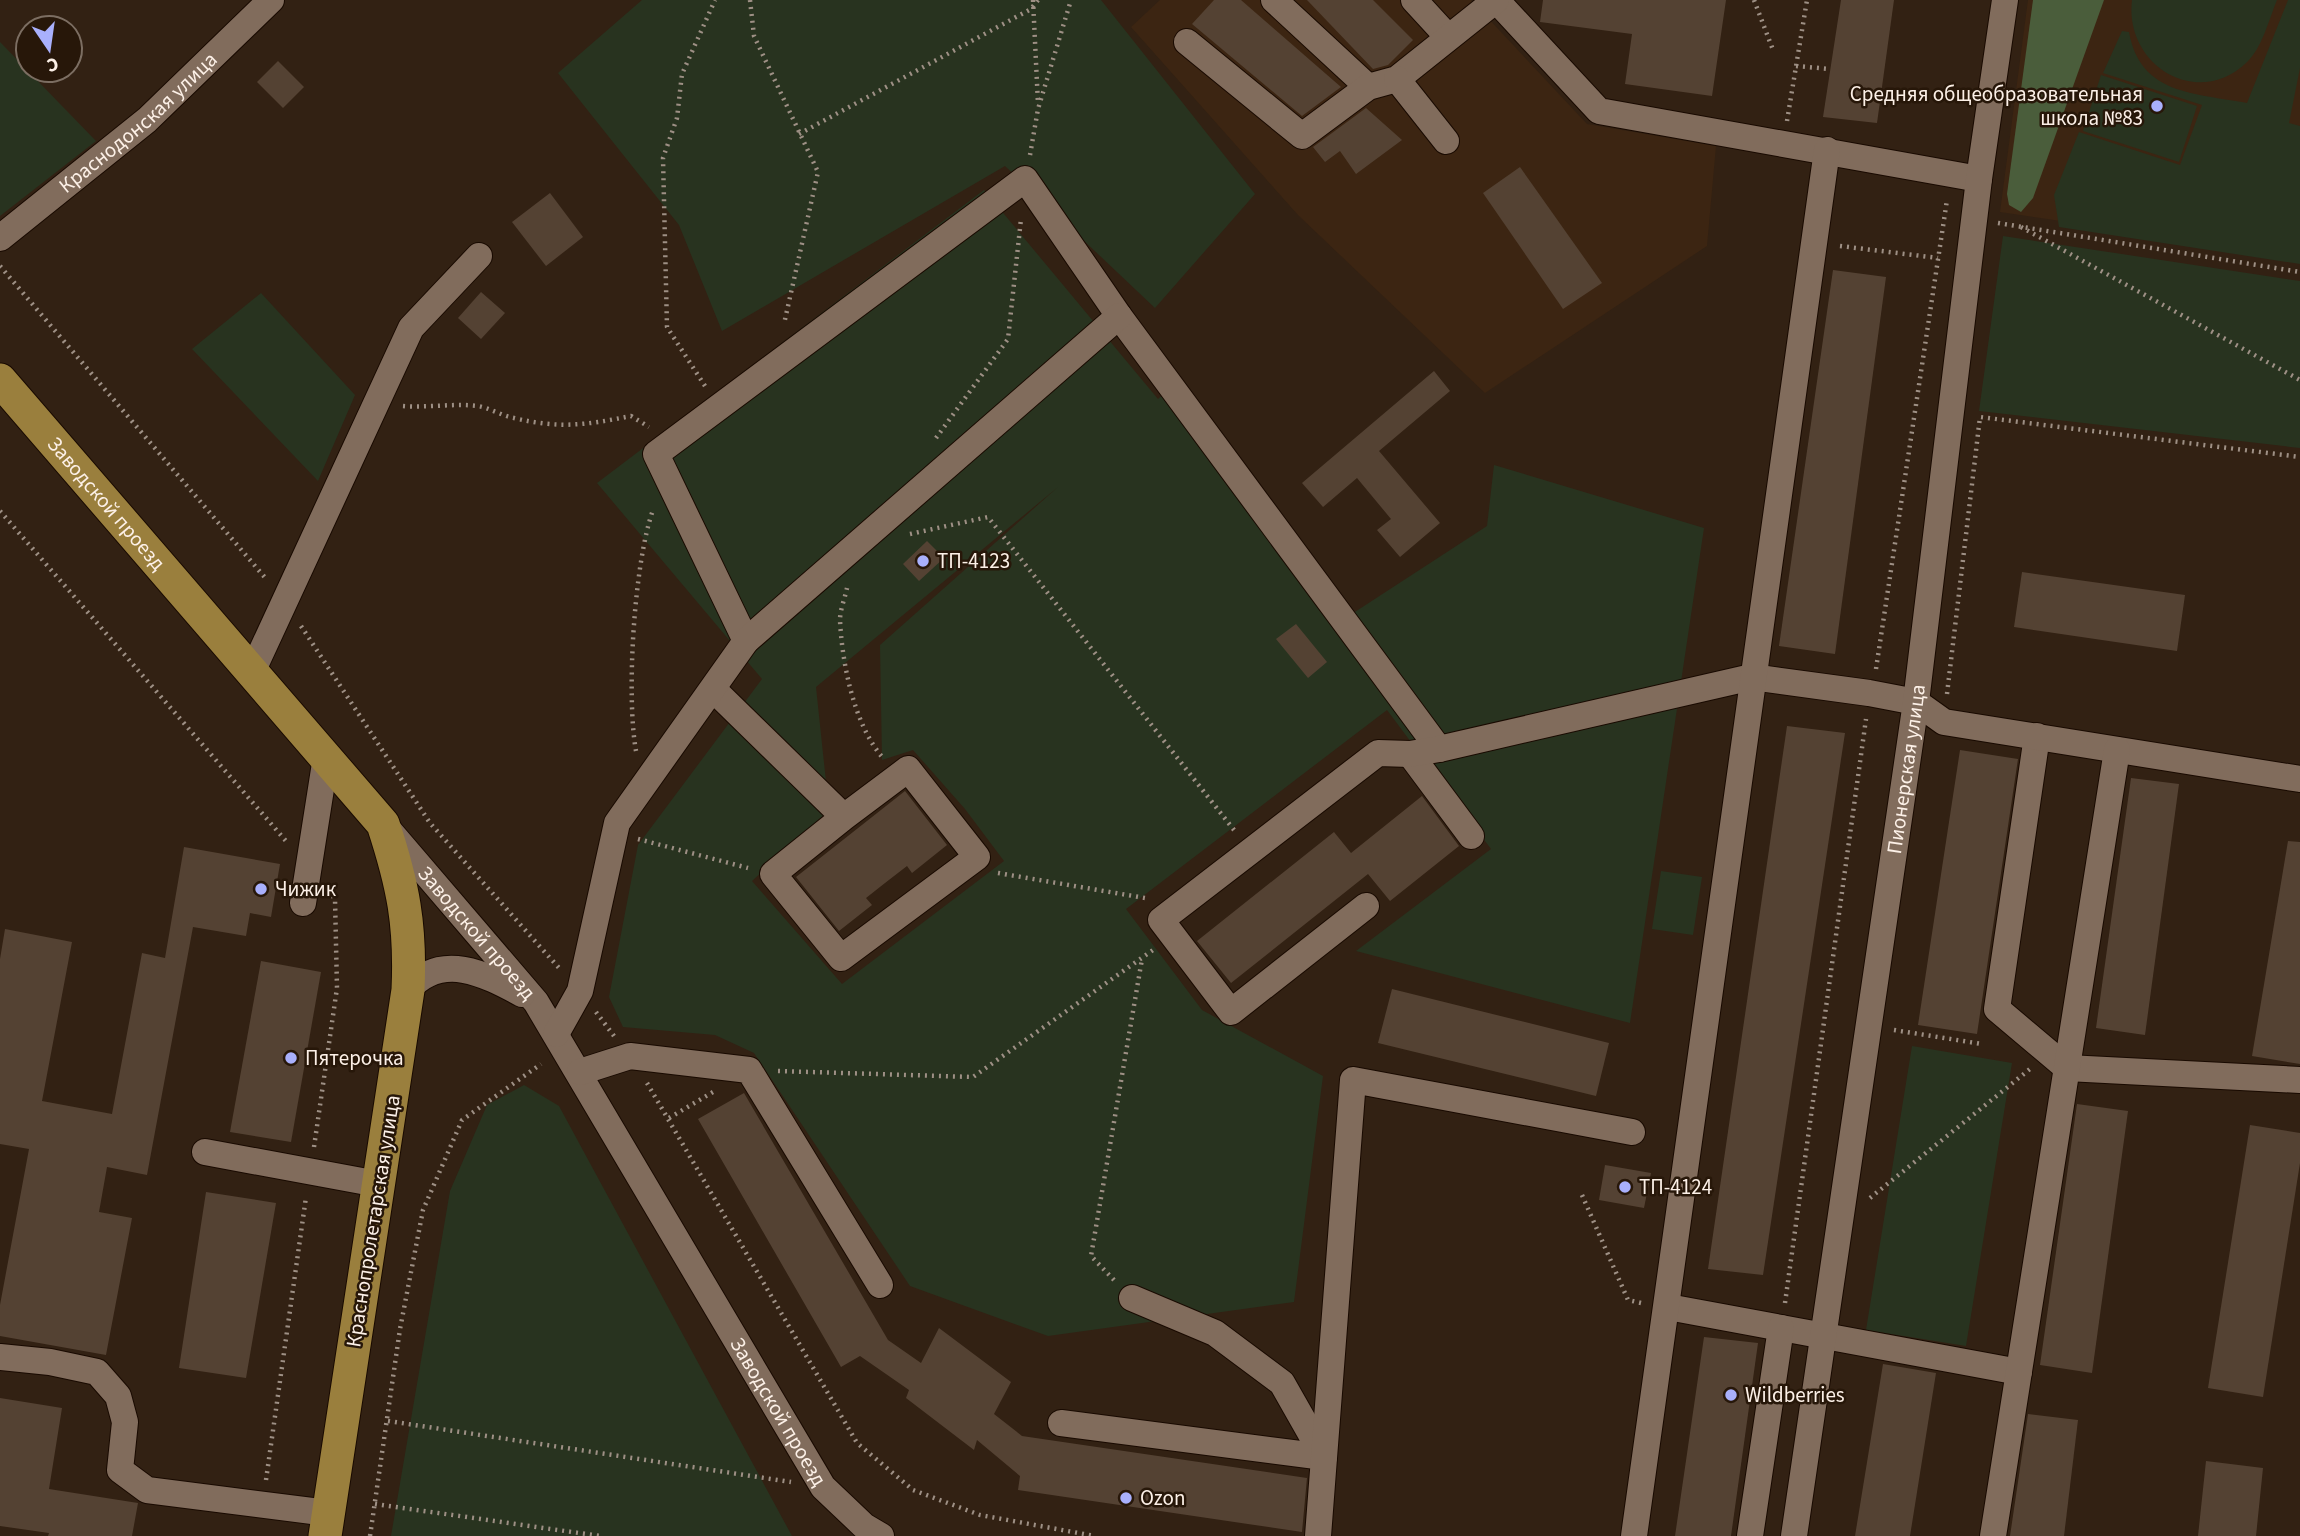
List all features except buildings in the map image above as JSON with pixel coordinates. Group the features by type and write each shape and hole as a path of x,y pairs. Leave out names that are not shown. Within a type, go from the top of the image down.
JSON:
{"main road":[{"name":"Заводской проезд","path":"0,380 383,824"},
{"name":"Краснопролетарская улица","path":"326,1524 408,990 410,943 407,914 383,824"}],"street":[{"name":"Краснодонская улица","path":"0,238 147,120 271,0"},
{"path":"1275,0 1368,87"},
{"path":"1414,0 1448,37"},
{"path":"1187,42 1302,135 1368,87 1397,79 1496,0 1599,111 1979,179"},
{"name":"Пионерская улица","path":"1794,1536 1916,702 1979,179 2005,0"},
{"path":"1397,79 1446,141"},
{"path":"1634,1536 1827,150"},
{"path":"746,641 656,454 1025,179 1119,316 1439,749"},
{"path":"253,672 411,328 479,256"},
{"path":"561,1041 580,991 616,824 746,641 1119,316"},
{"path":"1366,906 1231,1012 1161,920 1378,753 1410,754 1439,749 1752,677 1916,702 1944,722 2300,779"},
{"path":"713,689 844,817"},
{"path":"2037,736 1997,1009 2058,1061 2300,1080"},
{"path":"1993,1536 2019,1373 2058,1061 2117,750"},
{"path":"1410,754 1471,836"},
{"path":"303,903 326,757"},
{"path":"908,769 977,857 841,958 773,874 844,817 908,769"},
{"name":"Заводской проезд","path":"383,824 536,1002 580,1072 823,1487 864,1526 881,1536"},
{"path":"408,990 418,978 430,971 455,968 485,974 536,1002"},
{"path":"580,1072 630,1056 749,1070 880,1285"},
{"path":"1318,1536 1353,1080 1632,1132"},
{"path":"205,1153 378,1184"},
{"path":"1132,1298 1215,1333 1282,1383 1324,1457"},
{"path":"1668,1307 2019,1373"},
{"path":"1750,1536 1781,1328"},
{"path":"0,1357 50,1362 97,1372 118,1396 125,1422 120,1470 147,1490 262,1505 326,1524"},
{"path":"1061,1423 1324,1457"}],"path":[{"path":"715,0 682,74 677,118 663,158 667,327 719,407"},
{"path":"751,0 754,36 818,172 774,366"},
{"path":"1033,0 1031,9 1038,109"},
{"path":"799,135 1031,9 1038,0"},
{"path":"929,447 1008,339 1025,179 1038,109 1071,0"},
{"path":"1754,0 1773,50"},
{"path":"1784,142 1807,0"},
{"path":"1796,66 1830,69"},
{"path":"1781,1328 1869,693 1875,673 1951,172"},
{"path":"1997,223 2300,272"},
{"path":"2021,227 2300,380"},
{"path":"1833,245 1938,258"},
{"path":"0,266 285,602 430,823 580,991 630,1056"},
{"path":"377,404 481,407 510,418 555,427 582,426 631,416 673,442"},
{"path":"1944,722 1980,417 2300,457"},
{"path":"643,786 631,723 636,620 646,529 657,501 669,482"},
{"path":"0,511 335,899 337,988 262,1505"},
{"path":"899,776 872,745 853,699 840,617 858,545 988,517 1250,850"},
{"path":"616,824 773,874"},
{"path":"963,867 1180,904"},
{"path":"749,1070 973,1077 1173,935"},
{"path":"1132,1298 1091,1256 1142,959"},
{"path":"1889,1030 1982,1044"},
{"path":"370,1536 400,1329 423,1210 462,1120 561,1041"},
{"path":"1864,1203 2058,1061"},
{"path":"669,1119 857,1443 913,1490 980,1515 1095,1536"},
{"path":"1582,1195 1628,1300 1668,1307"},
{"path":"388,1421 823,1487"},
{"path":"375,1504 600,1536"}],"shaded area":[{"path":"1160,0 1471,0 1587,124 1716,146 1707,246 1485,393 1298,215 1131,27"},
{"name":"Средняя общеобразовательная школа №83","path":"2028,0 2300,0 2300,256 2000,212"}],"green space":[{"path":"642,0 1101,0 1255,194 1155,308 1005,166 722,331 679,225 558,73"},
{"path":"2033,0 2104,0 2033,198 2021,212 2009,205 2007,194"},
{"path":"2132,0 2277,0 2261,42 2252,57 2226,76 2206,82 2186,81 2167,73 2151,60 2139,43 2133,23"},
{"path":"2288,0 2300,0 2300,68 2289,123 2300,126 2300,264 2059,227 2054,195 2079,132 2180,165 2202,105 2103,73 2122,31 2129,32 2135,53 2157,80 2190,93 2247,103"},
{"path":"0,42 14,56 14,84 41,84 96,141 0,216"},
{"path":"2101,75 2197,106 2179,162 2083,131"},
{"path":"984,190 1158,399 1167,391 1341,621 1487,526 1494,465 1704,528 1630,1023 1356,951 1491,849 1387,710 1126,909 1202,1010 1323,1076 1294,1302 1048,1336 910,1286 754,1053 715,1035 623,1027 609,997 638,845 762,679 597,483","holes":["1058,487 880,645 882,760 913,750 965,809 1004,861 842,984 752,881 829,810 816,687"]},
{"path":"2003,236 2300,281 2300,448 1979,411"},
{"path":"261,293 355,395 318,481 192,349"},
{"path":"1661,871 1702,877 1693,935 1652,929"},
{"path":"1912,1046 2012,1063 1966,1346 1866,1330"},
{"path":"524,1085 559,1106 792,1536 391,1536 450,1191 487,1105"}],"place":[{"name":"Средняя общеобразовательная школа №83","path":"2157,106"},
{"name":"ТП-4123","path":"923,561"},
{"name":"Чижик","path":"261,889"},
{"name":"Пятерочка","path":"291,1058"},
{"name":"ТП-4124","path":"1625,1187"},
{"name":"Wildberries","path":"1731,1395"},
{"name":"Ozon","path":"1126,1498"}]}
